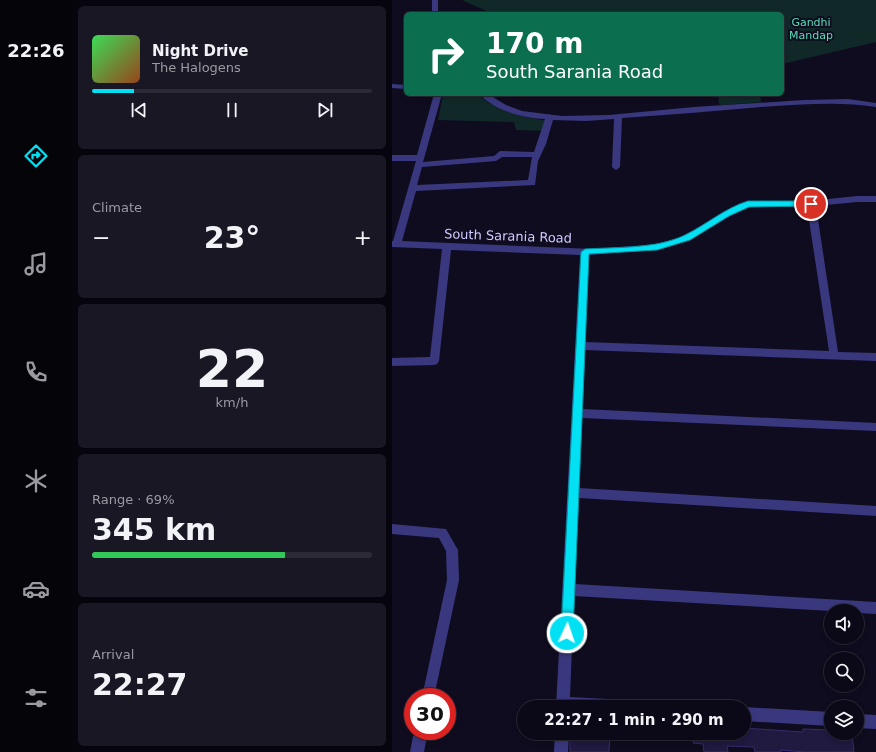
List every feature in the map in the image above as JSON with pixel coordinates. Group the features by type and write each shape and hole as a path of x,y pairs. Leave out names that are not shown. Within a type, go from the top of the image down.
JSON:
{"street":[{"path":"434,0 435,12"},
{"path":"392,86 404,87"},
{"path":"394,244 412,188 437,96"},
{"path":"486,96 504,107 523,113 550,117 618,117 672,111 808,101 840,100 876,106"},
{"path":"412,188 532,183 534,161 542,144 550,117"},
{"path":"616,167 618,117"},
{"path":"392,158 447,164 459,160 496,158 500,154 537,155"},
{"name":"South Sarania Road","path":"394,244 585,252 657,247 687,238 726,214 748,204 811,204 857,199 876,199"},
{"path":"811,204 834,355"},
{"path":"392,362 434,361 447,247"},
{"path":"564,700 585,252"},
{"path":"581,346 876,357"},
{"path":"577,413 876,427"},
{"path":"574,493 876,511"},
{"path":"392,529 442,533 452,550 453,580 430,688"},
{"path":"569,590 876,608"},
{"path":"751,714 824,719"},
{"path":"864,721 876,722"},
{"path":"417,752 419,740"},
{"path":"561,752 562,740"}],"green space":[{"name":"Gandhi Mandap","path":"462,0 876,0 876,42 784,64 784,12 489,12"},
{"path":"443,96 480,96 502,110 521,116 550,121 546,131 516,130 514,122 438,120"},
{"path":"718,96 760,96 761,102 722,105 719,104"}],"building":[{"path":"751,728 803,732 803,729 824,730 824,740 853,740 854,752 805,752 780,750 781,752 755,752 754,747 727,746 728,752 704,752 703,744 693,743 693,740 751,740"},
{"path":"570,740 610,740 609,752 570,752"}],"route":[{"path":"567,633 585,252 657,247 687,238 726,214 748,204 811,204"}]}
